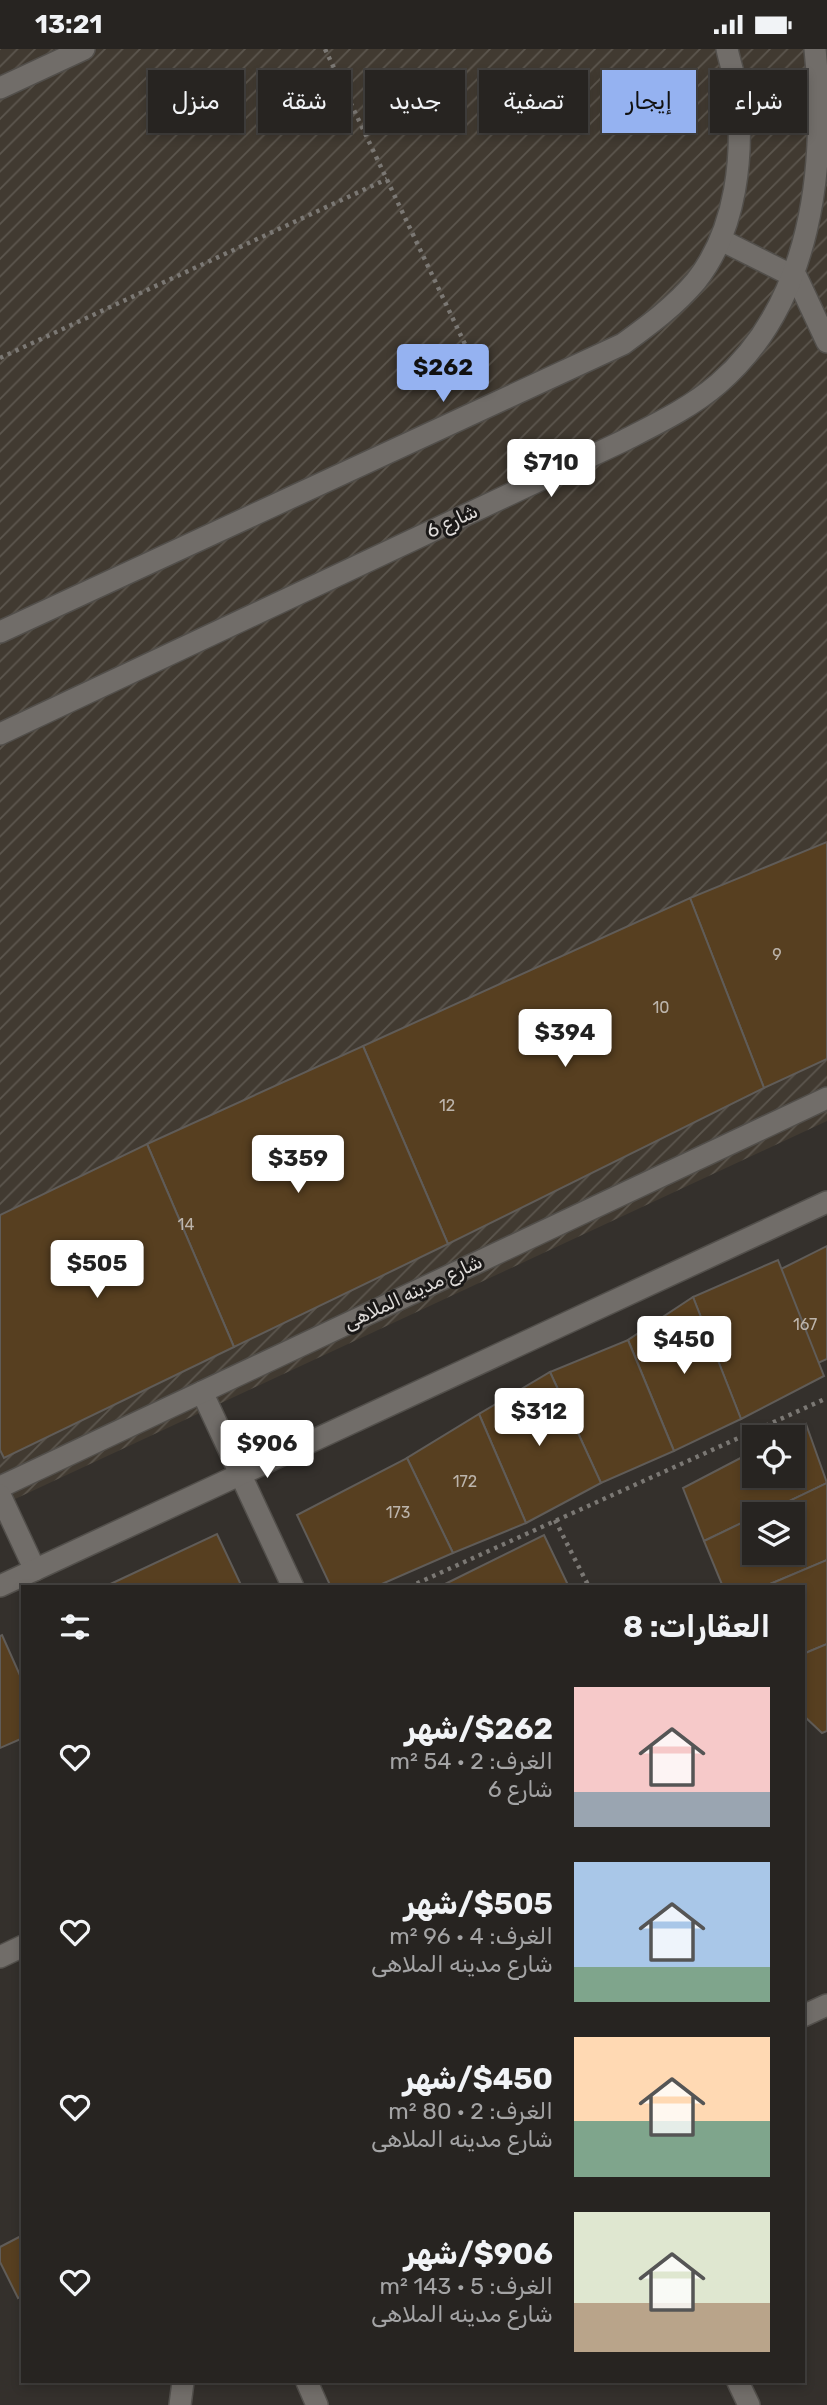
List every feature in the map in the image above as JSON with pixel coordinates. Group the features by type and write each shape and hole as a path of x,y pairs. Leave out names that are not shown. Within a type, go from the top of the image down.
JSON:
{"street":[{"path":"0,88 84,49"},
{"path":"0,632 623,344 662,316 696,281 721,240 734,189 740,141 736,89 727,49"},
{"name":"شارع 6","path":"0,734 623,441 677,414 718,384 754,347 783,306 816,229 825,179 826,128 820,67 815,49"},
{"path":"721,240 797,278 827,342"},
{"name":"شارع مدينه الملاهى","path":"0,1487 827,1098"},
{"path":"0,1586 827,1202"},
{"path":"202,1392 292,1585"},
{"path":"0,1495 36,1570"},
{"path":"0,1957 21,1947"},
{"path":"805,2015 827,2005"},
{"path":"180,2405 183,2383"},
{"path":"307,2383 317,2405"},
{"path":"738,2383 749,2405"}],"path":[{"path":"325,49 494,404"},
{"path":"0,358 387,179"},
{"path":"412,1585 827,1398"},
{"path":"555,1520 588,1585"}],"shaded area":[{"path":"0,49 827,49 827,1121 0,1506"}],"building":[{"path":"827,842 827,1059 764,1088 690,898"},
{"path":"690,898 764,1088 448,1244 363,1046"},
{"path":"363,1046 448,1244 234,1347 147,1144"},
{"path":"147,1144 234,1347 4,1458 0,1450 0,1215"},
{"path":"827,1246 827,1359 818,1363 781,1269"},
{"path":"778,1260 824,1376 741,1419 693,1297"},
{"path":"693,1297 741,1419 674,1451 628,1340"},
{"path":"628,1340 674,1451 601,1483 550,1372"},
{"path":"550,1372 601,1483 526,1523 479,1414"},
{"path":"479,1414 526,1523 453,1553 407,1458"},
{"path":"804,1425 827,1483 787,1502 742,1502 742,1523 704,1541 683,1488 742,1457 742,1488 805,1488"},
{"path":"407,1458 453,1553 380,1585 330,1585 297,1515"},
{"path":"827,1483 827,1560 768,1585 722,1585 704,1541 742,1523 742,1565 805,1565 805,1502 787,1502"},
{"path":"217,1534 241,1585 108,1585"},
{"path":"544,1535 568,1585 443,1585"},
{"path":"827,1560 827,1644 805,1653 805,1585 768,1585"},
{"path":"2,1635 21,1678 21,1739 0,1748"},
{"path":"827,1644 827,1731 822,1733 805,1717 805,1653"},
{"path":"21,2236 21,2296 18,2298 0,2262 0,2247"}]}
